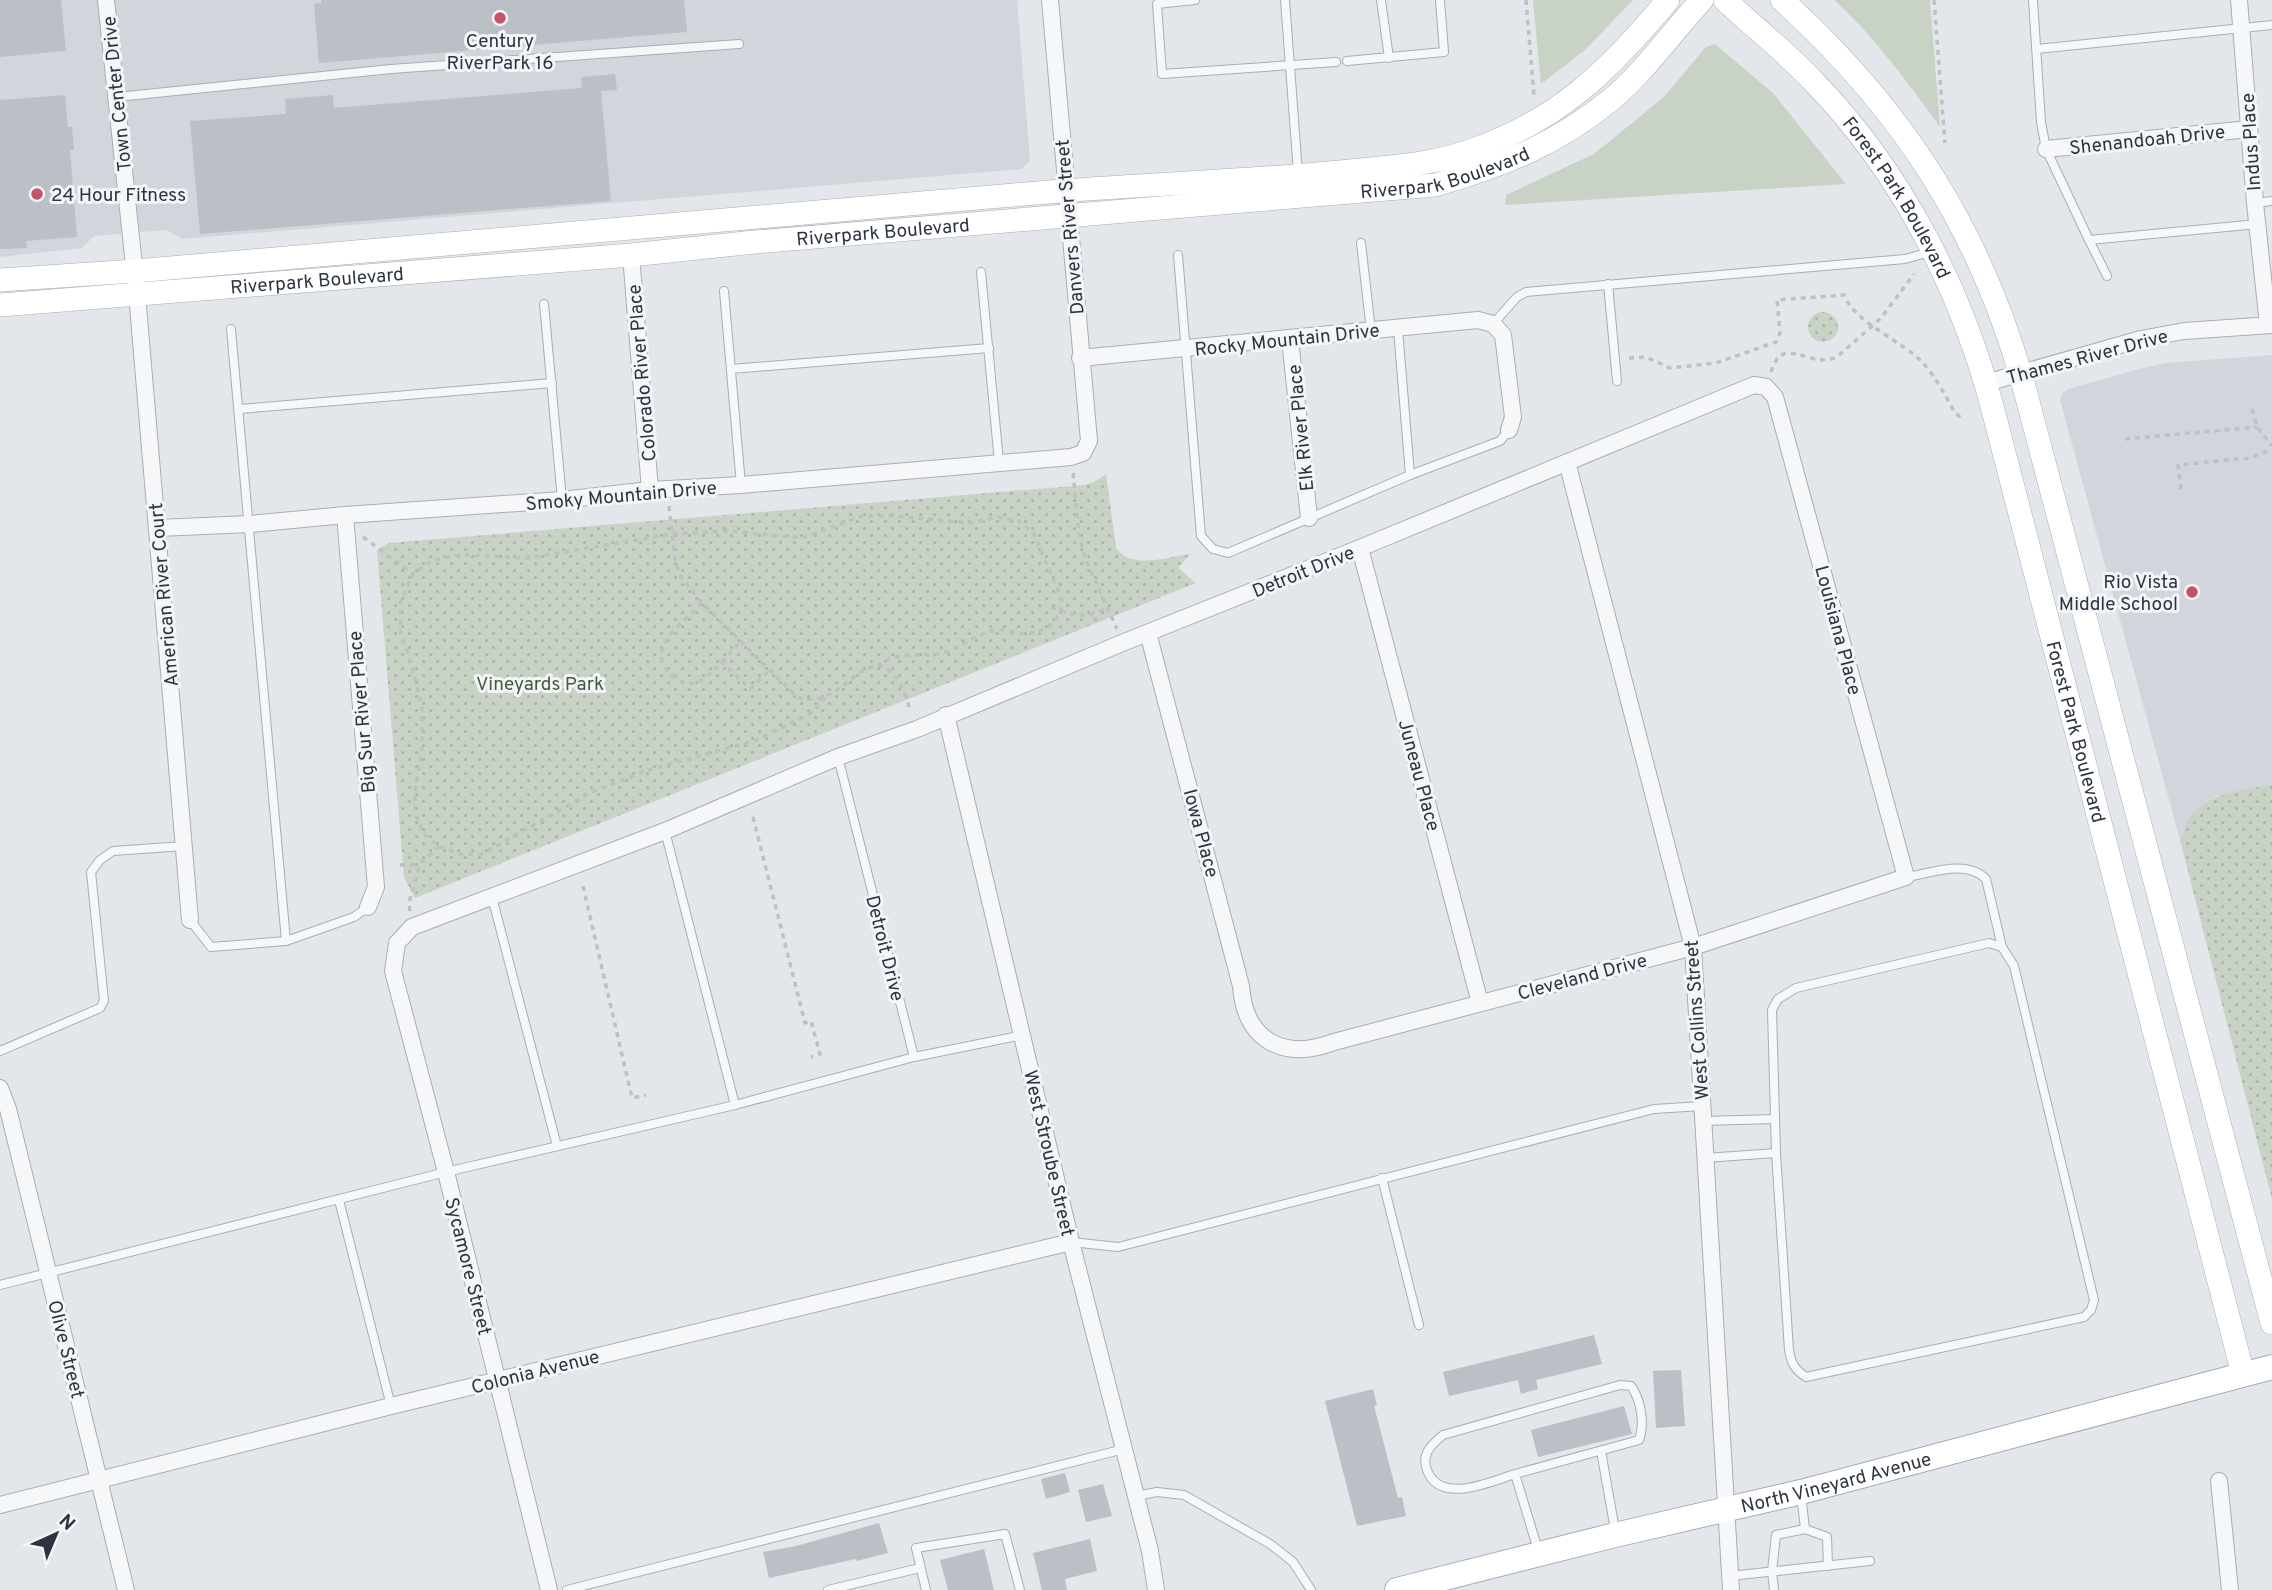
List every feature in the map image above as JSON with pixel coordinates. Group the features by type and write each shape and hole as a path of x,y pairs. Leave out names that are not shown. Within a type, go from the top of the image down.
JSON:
{"main road":[{"name":"North Vineyard Avenue","path":"1397,1590 1452,1584 1615,1535 1801,1492 2272,1367"}],"street":[{"name":"Town Center Drive","path":"106,0 135,271"},
{"name":"Danvers River Street","path":"1050,0 1089,441 1077,455"},
{"name":"Riverpark Boulevard","path":"0,280 135,271 1067,191 1298,176 1419,164 1464,153 1514,133 1558,107 1618,58 1668,0"},
{"name":"Riverpark Boulevard","path":"0,306 1435,186 1495,167 1559,136 1613,98 1702,0"},
{"name":"Forest Park Boulevard","path":"1725,0 1788,55 1843,114 1890,177 1933,251 1965,324 1986,383 2243,1374"},
{"name":"Forest Park Boulevard","path":"1782,0 1852,68 1910,141 1937,181 1983,268 2001,313 2021,373 2272,1323"},
{"name":"Indus Place","path":"2239,0 2255,203 2270,325"},
{"name":"Shenandoah Drive","path":"2046,149 2249,129"},
{"name":"Colorado River Place","path":"631,255 659,490"},
{"name":"American River Court","path":"135,271 190,920"},
{"name":"Rocky Mountain Drive","path":"1080,358 1478,320 1493,324"},
{"path":"1493,324 1503,335 1513,418 1509,430"},
{"name":"Thames River Drive","path":"1986,383 2141,339 2185,331 2270,325"},
{"name":"Elk River Place","path":"1290,339 1309,518"},
{"name":"Detroit Drive","path":"397,943 412,927 664,831 838,757 917,729 1754,385 1766,387"},
{"name":"Louisiana Place","path":"1766,387 1775,397 1906,877"},
{"name":"Smoky Mountain Drive","path":"158,528 250,524 562,500 1077,455"},
{"name":"West Collins Street","path":"1567,462 1693,947 1730,1583"},
{"name":"Big Sur River Place","path":"345,515 376,887 369,907"},
{"name":"Juneau Place","path":"1360,548 1480,1003"},
{"name":"Iowa Place","path":"1148,633 1235,959 1245,1008 1258,1031"},
{"name":"West Stroube Street","path":"946,715 1071,1242 1125,1449 1156,1590"},
{"name":"Cleveland Drive","path":"1258,1031 1264,1038 1280,1047 1297,1051 1315,1049 1693,947 1906,877"},
{"name":"Sycamore Street","path":"397,943 393,971 550,1590"},
{"name":"Olive Street","path":"0,1088 8,1109 126,1590"},
{"name":"Colonia Avenue","path":"0,1504 391,1406 1071,1242"},
{"path":"2219,1482 2230,1590"}],"lane":[{"path":"1195,0 1157,4 1162,74 1336,62"},
{"path":"1285,0 1298,176"},
{"path":"1381,0 1388,58"},
{"path":"1346,61 1444,52 1440,0"},
{"path":"2033,0 2041,122 2046,149 2108,275"},
{"path":"2037,49 2272,25"},
{"path":"117,97 391,69 739,44"},
{"path":"2255,203 2272,201"},
{"path":"2089,240 2258,224"},
{"path":"1361,243 1371,331"},
{"path":"1493,324 1517,297 1527,292 1905,259 1933,251"},
{"path":"1178,255 1201,536 1213,550 1228,553 1410,475 1500,441 1509,430"},
{"path":"981,272 999,462"},
{"path":"1608,284 1617,381"},
{"path":"724,291 741,485"},
{"path":"544,304 562,500"},
{"path":"231,329 286,941"},
{"path":"1398,329 1410,475"},
{"path":"731,369 989,348"},
{"path":"240,409 552,383"},
{"name":"Detroit Drive","path":"838,757 914,1058"},
{"path":"664,831 734,1105"},
{"path":"0,1051 100,1008 104,1001 91,872 100,860 113,851 184,846"},
{"path":"1906,877 1970,868 1979,871 1986,879 2002,947 2014,965 2094,1300 2091,1310 2084,1317 1806,1377 1797,1371 1788,1350 1776,1153 1772,1010 1778,999 1787,992 1989,943 2002,947"},
{"path":"492,897 557,1146"},
{"path":"190,920 211,947 286,941 354,917 369,907"},
{"path":"0,1285 446,1172 734,1105 914,1058 1023,1035"},
{"path":"1071,1242 1118,1247 1654,1109 1775,1119"},
{"path":"1706,1158 1776,1153"},
{"path":"1382,1178 1419,1325"},
{"path":"339,1200 391,1406"},
{"path":"1620,1385 1631,1386 1636,1394 1643,1429 1639,1440 1515,1474 1471,1488 1441,1487 1430,1479 1424,1462 1429,1447 1443,1435 1620,1385"},
{"path":"567,1590 1125,1449"},
{"path":"1601,1451 1615,1535"},
{"path":"1515,1474 1540,1556"},
{"path":"1136,1496 1157,1492 1184,1495 1270,1544 1293,1562 1311,1590"},
{"path":"1801,1492 1805,1529"},
{"path":"1774,1590 1772,1571 1776,1535 1805,1529 1827,1537 1828,1566"},
{"path":"926,1590 916,1548 1005,1534 1020,1590"},
{"path":"1730,1583 1772,1571 1870,1562"},
{"path":"828,1590 920,1568"}],"path":[{"path":"1526,0 1534,96"},
{"path":"1934,0 1945,143"},
{"path":"1766,387 1773,363 1778,358 1795,352 1808,359 1830,361 1850,347 1892,306 1914,274"},
{"path":"1627,358 1646,357 1670,368 1716,363 1776,342 1780,333 1777,300 1844,295 1853,311 1920,361 1934,377 1955,412 1959,416 1964,414"},
{"path":"2181,489 2178,465 2250,458 2272,447 2257,427 2252,409"},
{"path":"2125,439 2257,427"},
{"path":"1077,455 1079,536 1086,560 1122,643"},
{"path":"659,490 672,534 675,561 681,577 702,603 797,697 817,700 825,697 890,657 949,651 985,633 1001,630 1026,634 1053,625 1062,611 1062,600 1055,580 1034,534 1019,521 999,517 970,523 897,516 862,516 802,538 729,531 672,534 527,558 499,559 459,555 433,559 413,574 400,603 401,634 422,708 422,751 415,791 415,812 423,833 439,846 460,854 482,854 590,793 648,770 754,741 808,715 825,697"},
{"path":"362,536 413,574"},
{"path":"702,603 666,640 660,658 674,678 694,683 702,680 741,641"},
{"path":"1051,607 1075,617 1108,608"},
{"path":"721,661 750,689 770,670"},
{"path":"879,665 887,668 899,680 917,729"},
{"path":"753,817 805,1023 811,1021 820,1054 811,1057"},
{"path":"412,927 409,903 420,863 439,846"},
{"path":"400,865 420,863"},
{"path":"583,886 632,1098 646,1095"}],"shaded area":[{"path":"0,0 1017,0 1030,160 1022,169 182,239 167,230 94,236 82,248 0,257"},
{"name":"Rio Vista Middle School","path":"2272,355 2272,784 2215,797 2200,806 2188,820 2180,840 2060,400 2068,389 2166,363"}],"green space":[{"path":"1533,0 1633,0 1585,50 1541,84"},
{"path":"1834,0 1930,0 1940,127 1877,45"},
{"path":"1715,44 1773,93 1846,184 1505,205 1506,195 1594,154 1664,97 1706,47"},
{"path":"1823,312 1834,316 1838,327 1834,338 1823,342 1812,338 1808,327 1812,316"},
{"name":"Vineyards Park","path":"1106,474 1116,548 1131,559 1140,560 1190,554 1178,568 1196,583 415,898 404,877 377,550 389,543 1085,485"},
{"path":"2272,784 2272,1199 2180,840 2188,820 2204,804 2225,794"}],"building":[{"path":"0,0 61,0 66,51 0,57"},
{"name":"Century RiverPark 16","path":"321,0 684,0 687,32 319,63 314,4 321,3"},
{"path":"615,74 617,90 601,91 611,201 200,234 190,121 286,114 285,99 333,95 334,108 582,88 581,77"},
{"name":"24 Hour Fitness","path":"65,95 68,127 72,127 74,150 70,150 77,237 26,241 27,248 0,249 0,100"},
{"path":"1594,1335 1602,1364 1536,1380 1538,1389 1521,1394 1518,1380 1449,1396 1443,1372"},
{"path":"1681,1370 1685,1426 1656,1428 1653,1371"},
{"path":"1373,1389 1377,1405 1374,1406 1398,1498 1402,1497 1406,1516 1357,1526 1325,1401"},
{"path":"1624,1406 1632,1434 1538,1457 1531,1430"},
{"path":"1065,1473 1070,1492 1046,1499 1041,1479"},
{"path":"1103,1484 1112,1516 1086,1522 1078,1490"},
{"path":"879,1523 888,1553 769,1578 763,1552 796,1546"},
{"path":"1090,1539 1097,1571 1065,1579 1067,1590 1042,1590 1033,1553"},
{"path":"984,1549 994,1590 948,1590 940,1560"}],"place":[{"name":"Century RiverPark 16","path":"500,18"},
{"name":"24 Hour Fitness","path":"37,194"},
{"name":"Rio Vista Middle School","path":"2192,592"}]}
